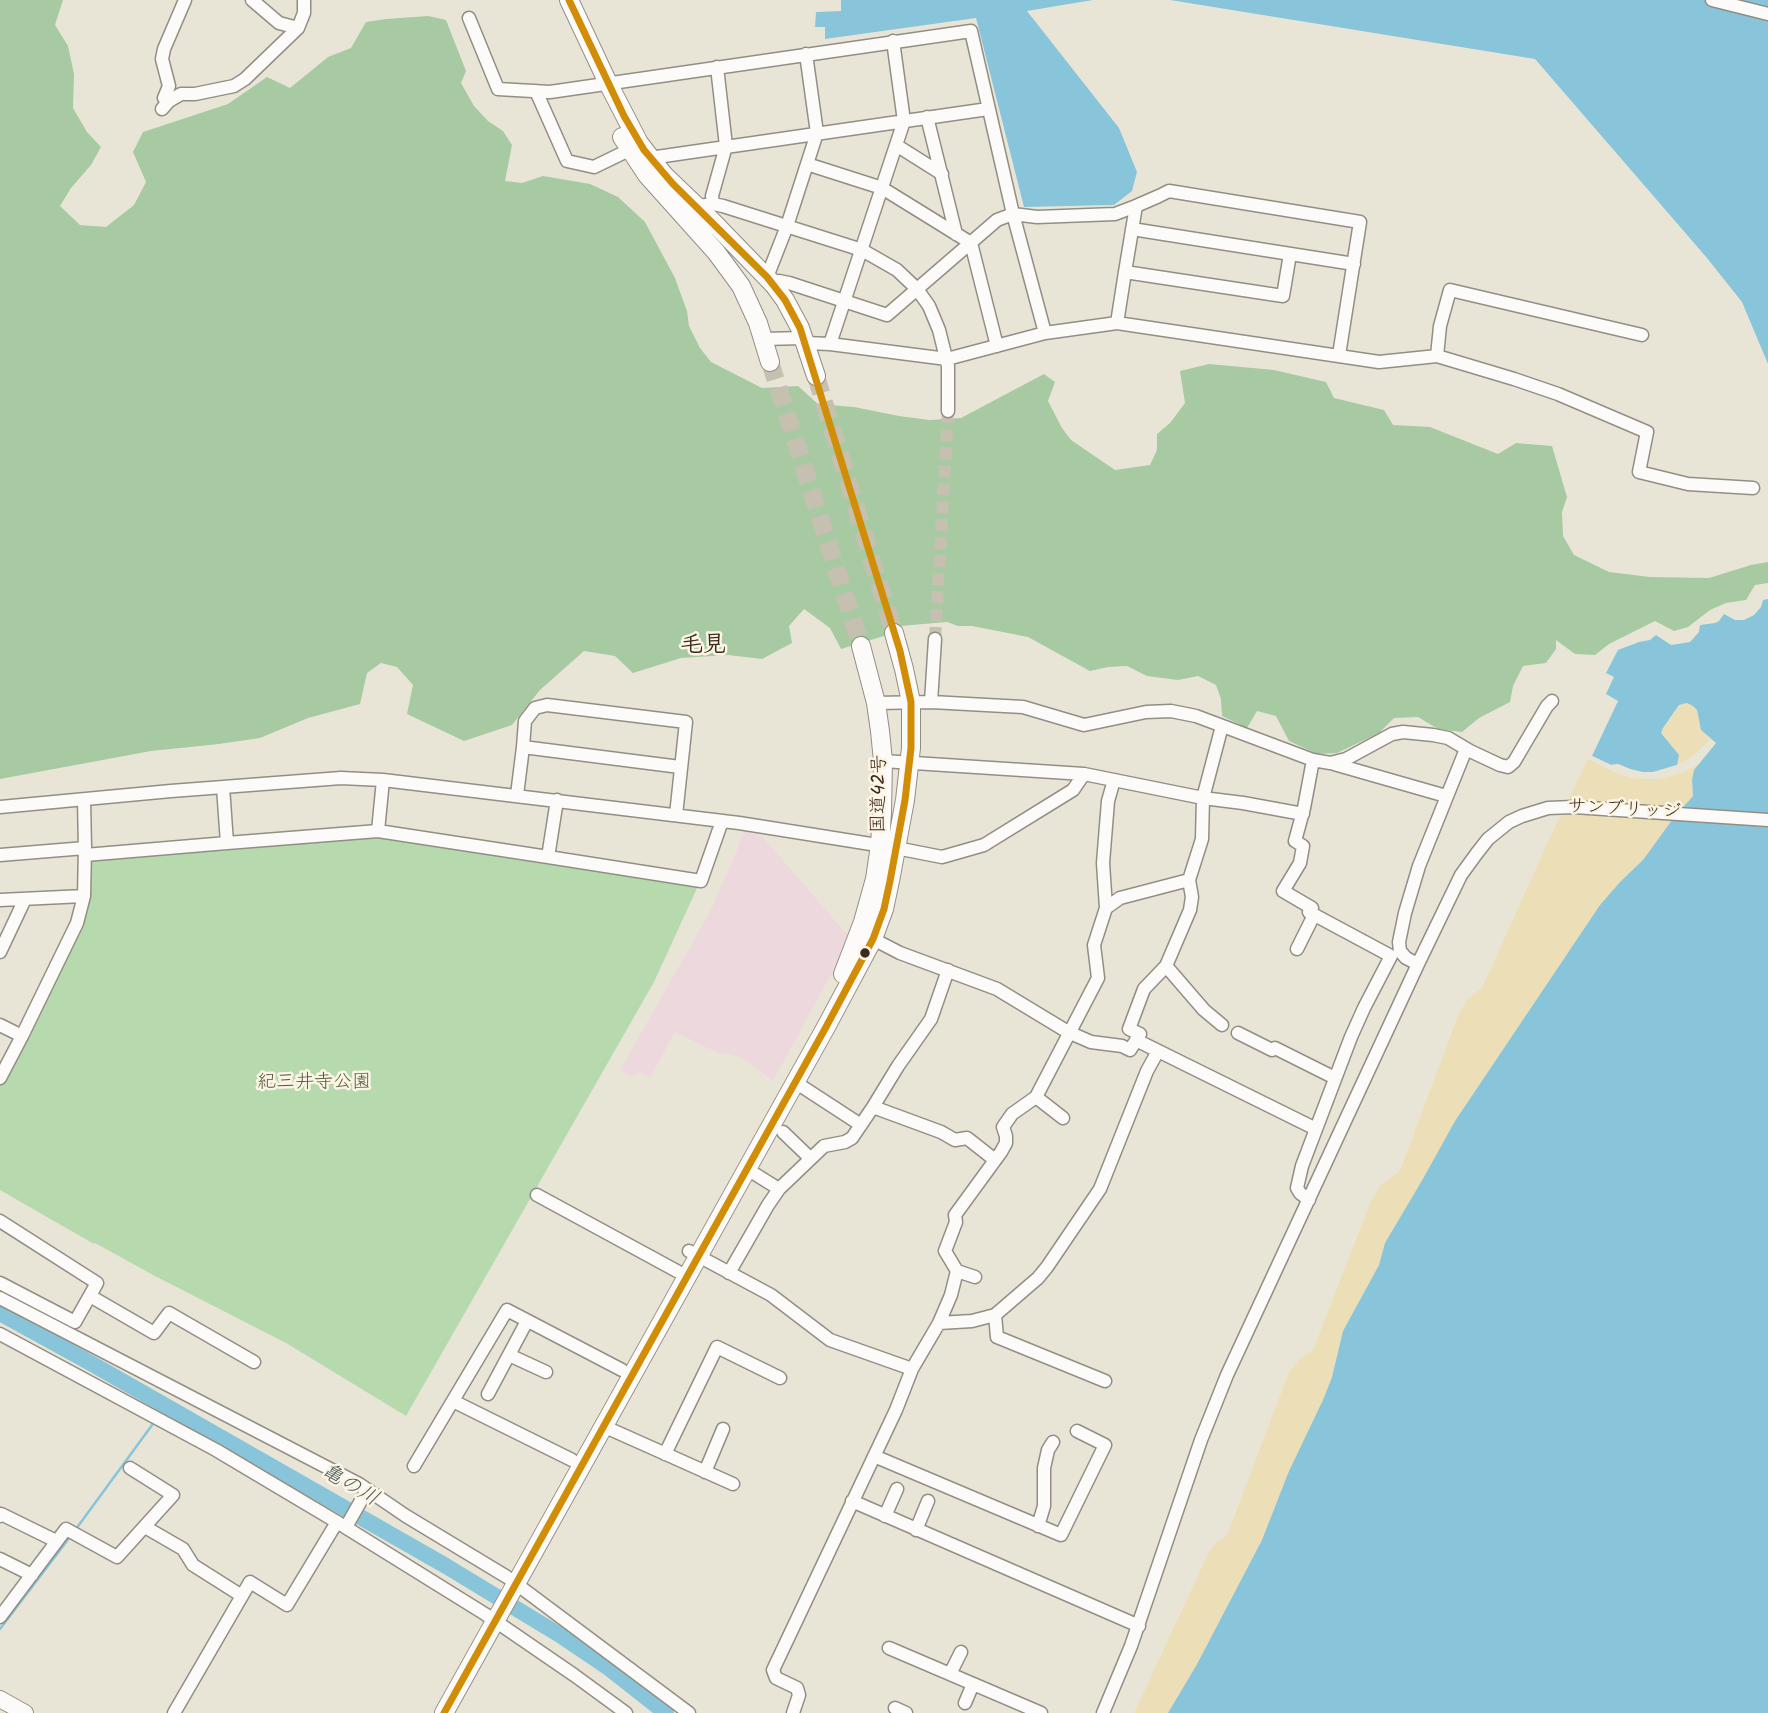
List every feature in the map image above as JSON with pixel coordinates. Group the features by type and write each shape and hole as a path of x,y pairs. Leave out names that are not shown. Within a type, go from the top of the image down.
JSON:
{"highway":[{"path":"556,0 602,84 650,158 664,175 705,205 767,278 793,314 805,340 816,376"},
{"path":"569,0 629,150 676,209 716,251 741,286 752,309 769,362"},
{"name":"国道42号","path":"430,1713 491,1616 603,1426 840,981 855,947 905,800 911,748 911,702 894,633"},
{"name":"国道42号","path":"693,1253 747,1169 873,939 884,909 888,847 883,761 876,703 861,646"},
{"name":"国道42号","path":"510,1582 572,1460 622,1370 682,1274"},
{"name":"国道42号","path":"444,1713 491,1616"}],"main road":[{"path":"0,1699 25,1713"}],"street":[{"path":"185,0 162,59 169,86 164,98 165,105 181,94 234,86 245,79 298,28 304,0"},
{"path":"252,0 279,23 298,28"},
{"path":"1712,0 1768,14"},
{"path":"469,18 498,89 550,92 971,31 1013,214 1045,334"},
{"path":"830,344 904,121 893,41"},
{"path":"767,278 817,134 806,54"},
{"path":"705,205 712,196 726,146 717,67"},
{"path":"536,91 567,162 594,167 629,150"},
{"path":"650,158 989,109"},
{"path":"928,117 956,234"},
{"path":"896,145 942,174"},
{"path":"807,164 882,188 971,243 997,346"},
{"path":"741,286 767,278 887,315 997,220 1013,214 1037,217 1115,214 1169,191 1360,222 1339,355"},
{"path":"676,209 705,205 787,226 862,250 897,270 917,289 929,306 939,330 947,363 948,411"},
{"path":"1117,323 1136,206"},
{"path":"1132,229 1354,264"},
{"path":"1125,272 1283,296 1290,254"},
{"path":"1437,356 1440,326 1450,290 1642,335"},
{"path":"763,339 805,340 947,363 997,346 1045,334 1117,323 1379,362 1437,356 1558,394 1647,432 1639,472 1688,484 1753,488"},
{"path":"931,702 935,639"},
{"path":"1330,763 1346,759 1392,734 1402,732 1448,738 1505,766 1512,765 1552,701"},
{"path":"876,703 931,702 1023,707 1084,725 1146,712 1171,711 1196,716 1313,760 1446,796"},
{"path":"517,795 525,721 535,708 547,705 686,722 676,815"},
{"path":"873,939 900,953 997,989 1068,1032 1091,1042 1122,1046 1130,1050 1140,1034 1129,1029 1144,989 1166,966 1190,910 1192,897 1189,880 1202,839 1203,798 1222,726"},
{"path":"523,747 680,767"},
{"path":"1309,1200 1297,1188 1302,1166 1364,1008 1395,954 1411,888 1466,749"},
{"path":"1313,760 1295,841 1303,846 1300,863 1283,891 1312,908 1310,912 1314,915 1418,964"},
{"path":"883,761 1084,775 1303,814"},
{"path":"0,807 341,778 383,780 722,821 942,857 984,845 1073,790 1084,775"},
{"path":"378,831 383,780"},
{"path":"975,1277 957,1271 945,1251 956,1222 955,1214 1006,1143 1003,1127 1013,1114 1036,1097 1098,978 1094,945 1106,908 1103,863 1108,801 1114,780"},
{"path":"223,787 227,843"},
{"path":"0,1077 78,923 85,896 83,800"},
{"path":"548,857 557,800"},
{"name":"サンブリッジ","path":"1103,1713 1139,1626 1201,1440 1216,1403 1461,875 1488,839 1509,822 1548,808 1768,820"},
{"path":"0,855 227,843 378,831 701,881 722,821"},
{"path":"1106,908 1120,898 1189,880"},
{"path":"0,900 85,896"},
{"path":"0,951 25,899"},
{"path":"1297,948 1314,915"},
{"path":"1166,966 1204,1010 1222,1025"},
{"path":"729,1273 779,1189 824,1146 852,1138 931,1019 948,970"},
{"path":"0,1026 22,1037"},
{"path":"1238,1033 1335,1078"},
{"path":"1136,1040 1316,1129"},
{"path":"939,1323 972,1321 995,1315 1047,1267 1100,1189 1157,1051"},
{"path":"795,1082 861,1125"},
{"path":"1036,1097 1063,1118"},
{"path":"873,1107 941,1132 955,1140 967,1138 995,1160"},
{"path":"783,1132 810,1158"},
{"path":"747,1169 779,1189"},
{"path":"537,1195 682,1274"},
{"path":"0,1221 97,1283 75,1322 0,1283"},
{"path":"693,1253 771,1295 830,1340 912,1369"},
{"path":"793,1713 800,1695 797,1688 776,1678 773,1670 912,1369 939,1323 951,1295 957,1271"},
{"path":"90,1296 154,1333 169,1313 254,1362"},
{"path":"0,1298 359,1484 510,1582 689,1713"},
{"path":"414,1466 507,1310 622,1370"},
{"path":"995,1315 997,1337 1105,1381"},
{"path":"488,1394 527,1321"},
{"path":"0,1334 158,1418 343,1525 491,1616 626,1713"},
{"path":"665,1454 717,1347 780,1378"},
{"path":"509,1355 546,1372"},
{"path":"453,1401 572,1460"},
{"path":"603,1426 733,1484"},
{"path":"705,1472 723,1429"},
{"path":"874,1456 1061,1535 1105,1445 1077,1431"},
{"path":"1038,1526 1044,1506 1044,1468 1048,1450 1053,1442"},
{"path":"0,1617 66,1529 117,1557 173,1495 130,1468"},
{"path":"885,1516 897,1489"},
{"path":"174,1713 250,1582 287,1605 367,1491"},
{"path":"852,1501 1139,1626"},
{"path":"916,1530 928,1501"},
{"path":"0,1516 1,1514 57,1541"},
{"path":"145,1527 183,1549 193,1564 242,1596"},
{"path":"0,1559 32,1574"},
{"path":"888,1648 1041,1713"},
{"path":"950,1674 961,1652"},
{"path":"965,1703 973,1684"}],"shaded area":[{"path":"745,831 763,837 849,934 832,973 773,1081 741,1057 716,1052 675,1032 650,1077 640,1072 632,1077 620,1070 711,910"}],"green space":[{"path":"0,0 63,0 55,25 68,46 74,74 73,108 87,132 101,147 60,206 80,225 106,227 134,205 146,182 133,152 143,132 228,104 267,77 290,88 328,57 351,48 366,22 428,16 446,20 466,71 461,83 474,106 488,121 503,131 512,145 505,181 522,183 543,176 590,184 618,197 645,222 675,278 687,311 689,326 700,348 711,362 762,388 798,386 818,404 854,407 930,420 961,418 1044,374 1055,382 1048,401 1062,428 1071,440 1115,470 1150,465 1157,450 1157,434 1170,423 1185,403 1180,371 1209,364 1274,370 1326,382 1334,398 1384,410 1393,425 1430,427 1498,454 1516,443 1552,446 1567,497 1562,512 1563,536 1574,555 1609,572 1650,577 1709,578 1768,562 1768,583 1755,585 1746,600 1726,603 1710,610 1688,627 1674,631 1655,621 1609,644 1595,655 1575,654 1556,640 1556,649 1546,663 1523,666 1513,686 1510,702 1479,718 1462,732 1438,729 1418,717 1394,718 1379,733 1337,753 1317,754 1289,741 1276,716 1257,711 1247,728 1222,716 1221,699 1216,685 1198,676 1178,680 1147,676 1127,666 1090,671 1028,637 947,622 900,626 884,636 841,649 830,628 804,609 789,626 792,643 762,659 728,655 681,658 633,673 615,656 584,651 540,690 512,725 464,741 407,714 413,685 397,667 381,663 367,673 360,704 308,718 260,738 151,751 0,779"},
{"name":"紀三井寺公園","path":"387,836 698,886 654,982 406,1416 286,1343 94,1244 0,1190 0,1085 76,936 90,858"}],"sand":[{"path":"1687,703 1697,710 1701,730 1710,739 1692,757 1677,765 1678,755 1661,733 1680,705"},
{"path":"1588,759 1631,778 1649,779 1676,775 1700,763 1694,770 1693,796 1643,860 1600,905 1455,1121 1385,1243 1379,1265 1343,1331 1332,1377 1289,1471 1262,1540 1196,1666 1168,1713 1134,1713 1209,1552 1228,1533 1289,1372 1301,1358 1313,1350 1371,1201 1381,1185 1400,1171 1459,1013 1468,999 1482,988"}],"water":[{"path":"841,0 1093,0 1027,11 1119,128 1137,172 1132,191 1114,205 1024,207 976,18 825,39 825,27 815,27 816,12 841,11"},
{"path":"1170,0 1768,0 1768,364 1742,302 1535,59"},
{"path":"1768,599 1768,1713 1168,1713 1196,1666 1262,1540 1289,1471 1332,1377 1343,1331 1379,1265 1385,1243 1455,1121 1600,905 1643,860 1693,796 1694,770 1716,743 1701,730 1697,710 1687,703 1679,705 1661,733 1679,755 1677,765 1653,772 1642,772 1618,764 1611,765 1592,756 1618,701 1606,694 1614,677 1606,673 1618,650 1650,640 1656,635 1671,645 1690,642 1699,632 1700,625 1715,623 1724,614 1735,620 1744,620 1754,615 1763,600"}],"pier":[{"path":"1592,756 1611,765 1618,764 1642,772 1654,772 1681,764 1667,773 1641,775 1617,767 1609,768 1590,759"}],"waterway":[{"name":"亀の川","path":"0,1313 446,1566 563,1637 606,1666 666,1713"},
{"path":"159,1416 166,1406"},
{"path":"76,1529 155,1421"},
{"path":"0,1629 70,1537"}],"tunnel":[{"path":"770,362 861,646"},
{"path":"816,376 894,633"},
{"path":"935,639 948,411"}],"transit line":[{"path":"444,1713 873,939 884,909 890,881 905,800 911,748 911,702 900,651 800,328 785,300 767,277 673,184 644,150 624,116 569,0"}],"district":[{"name":"毛見","path":"703,647"}]}
